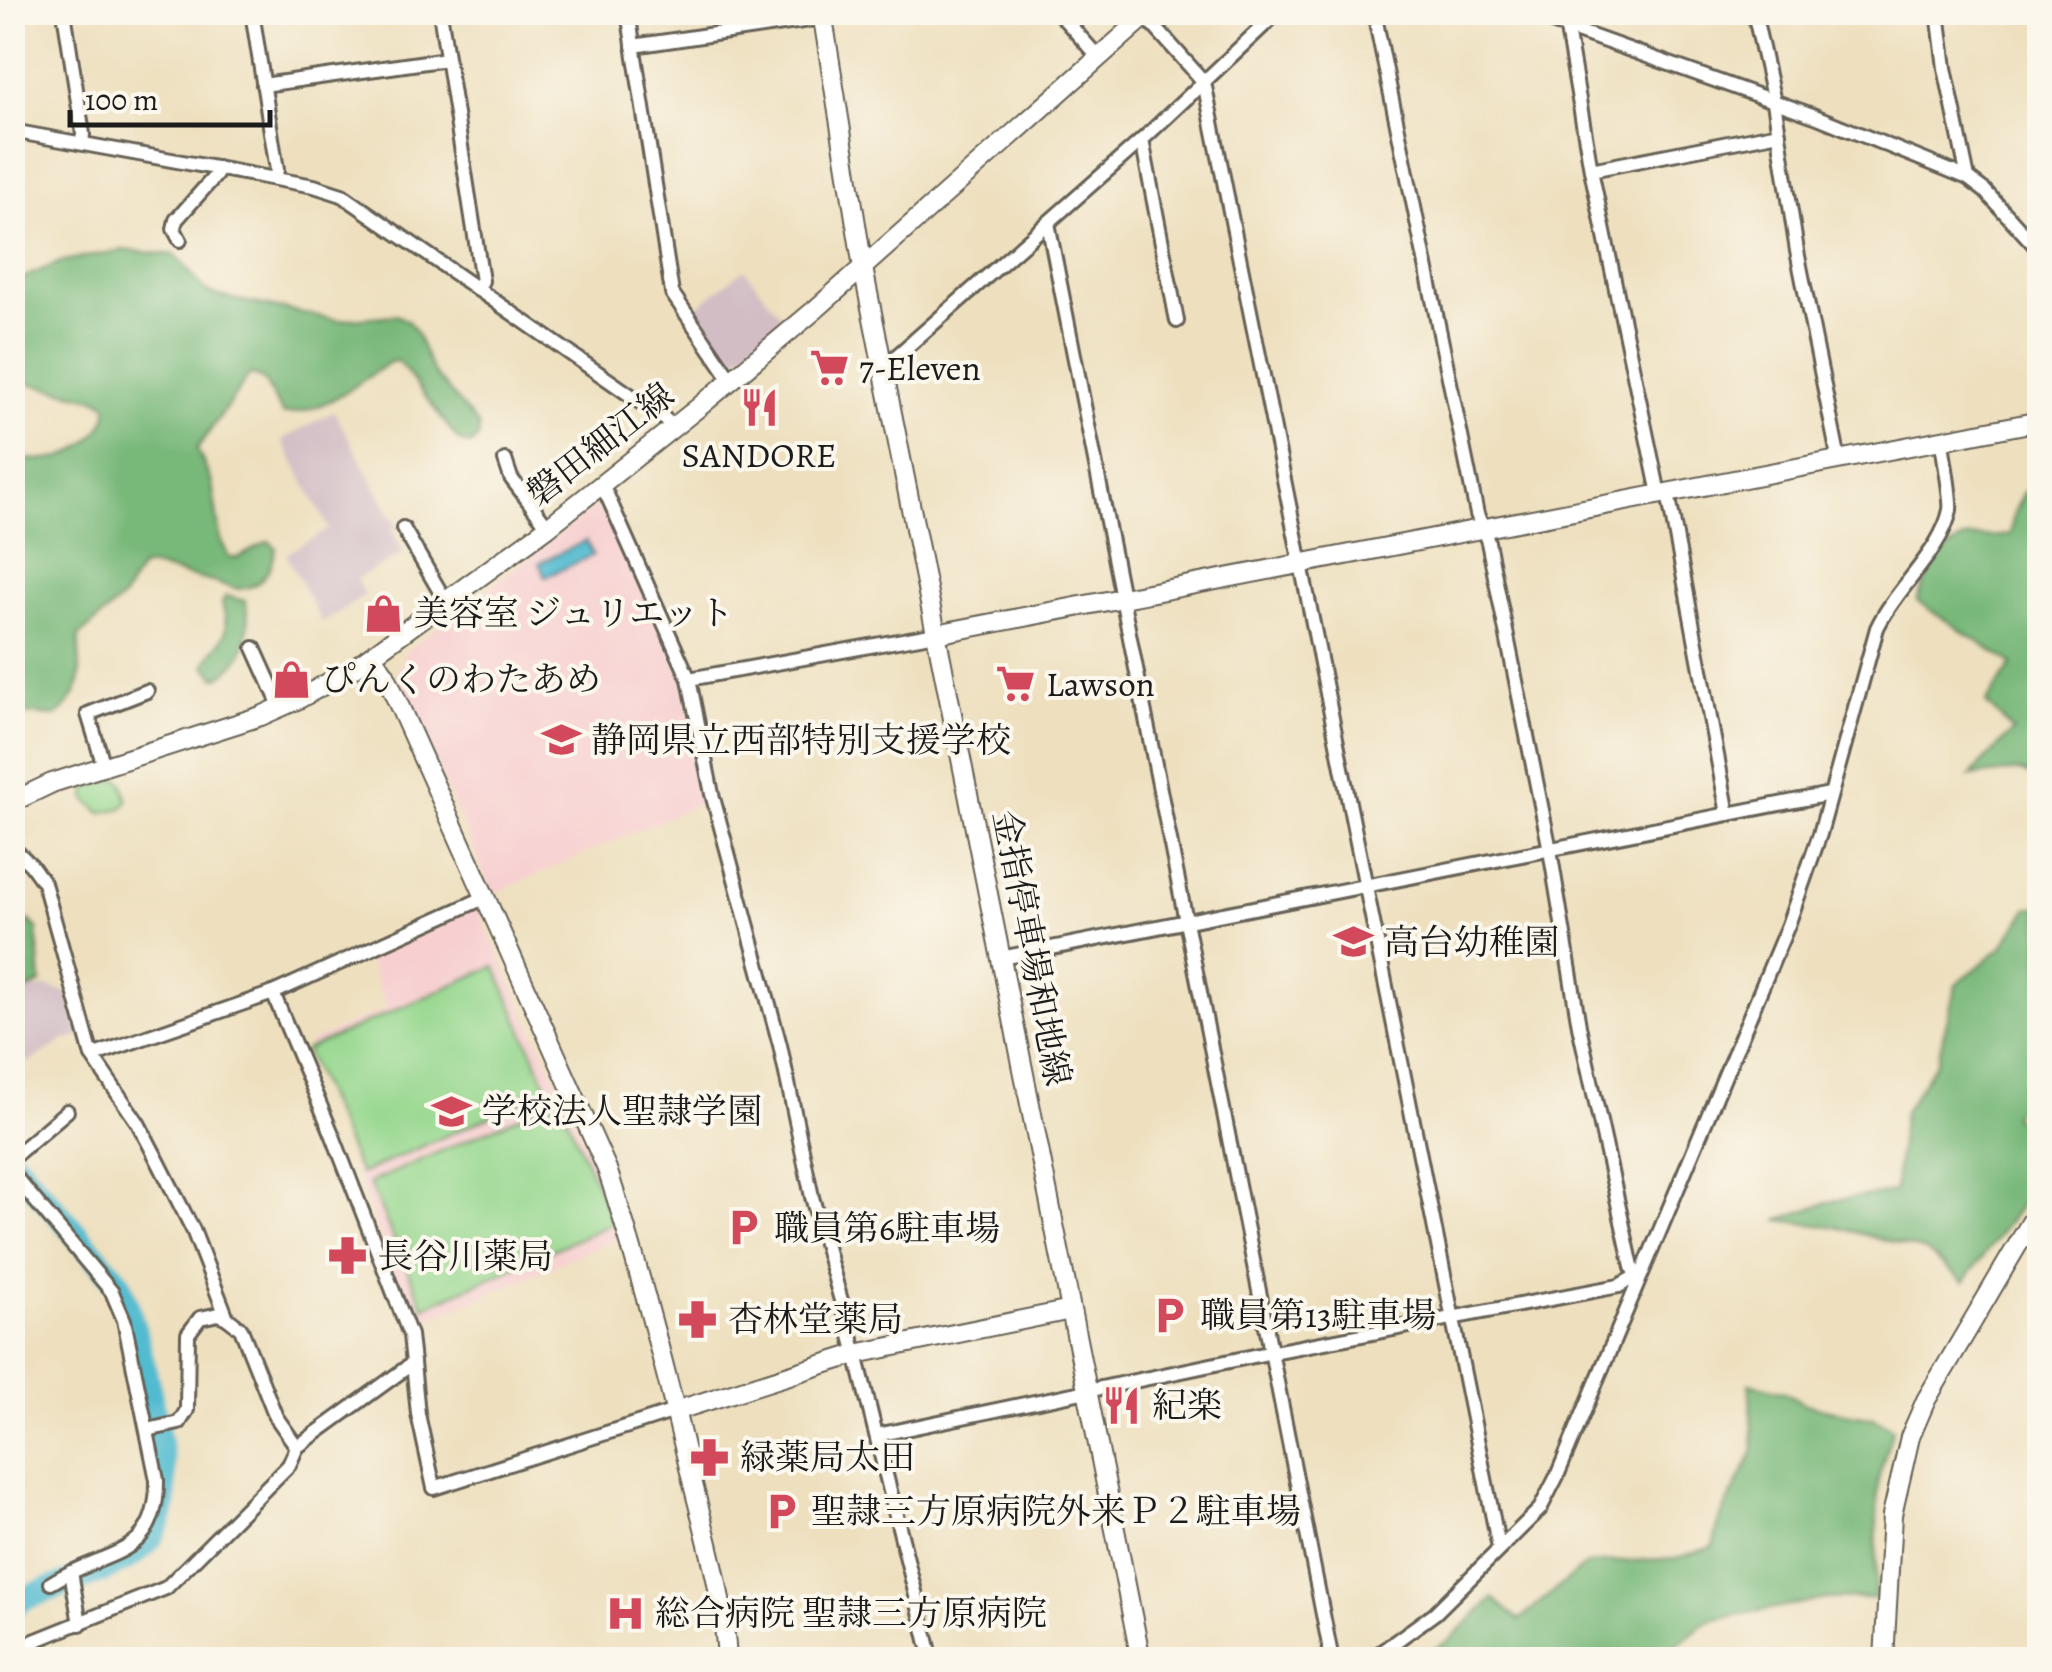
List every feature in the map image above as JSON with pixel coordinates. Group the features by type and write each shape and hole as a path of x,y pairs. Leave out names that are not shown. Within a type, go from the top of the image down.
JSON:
{"street":[{"path":"64,12 82,143"},
{"path":"252,12 275,178"},
{"path":"440,12 482,281 477,289"},
{"path":"628,12 672,292 732,381"},
{"path":"1058,12 1099,58"},
{"path":"884,368 1142,140 1278,12"},
{"path":"1374,12 1488,542 1550,850 1579,1026 1638,1281"},
{"path":"1524,12 1955,170 1985,190 2040,251"},
{"path":"1564,12 1591,170 1664,493 1728,814"},
{"path":"1754,12 1839,461"},
{"path":"1938,12 1945,68 1968,178"},
{"path":"633,46 823,15"},
{"name":"金指停車場和地線","path":"823,15 863,268 1141,1660"},
{"path":"1148,15 1204,82 1499,1548"},
{"name":"磐田細江線","path":"12,802 52,783 281,708 372,656 548,527 732,381 1148,15"},
{"path":"263,85 447,59"},
{"path":"12,130 275,178 342,195 666,420 673,429"},
{"path":"1591,170 1779,133"},
{"path":"1142,140 1176,321"},
{"path":"180,240 174,229 176,220 216,175 217,168"},
{"path":"1048,224 1332,1660"},
{"path":"689,680 2040,421"},
{"path":"1370,1660 1434,1613 1540,1509 1788,924 1820,834 1877,628 1888,604 1942,532 1951,506 1942,440"},
{"path":"505,460 511,478 548,527"},
{"path":"600,487 607,495 689,680 712,794 780,1045 812,1198 856,1354 932,1660"},
{"path":"404,528 446,602"},
{"path":"254,648 281,708"},
{"path":"372,656 385,674 607,1169 675,1410 725,1616 727,1660"},
{"path":"104,766 88,714 147,690"},
{"path":"1002,958 1830,794"},
{"path":"12,848 44,884 92,1056 138,1123 172,1188 227,1318"},
{"path":"92,1056 273,993 486,897"},
{"path":"273,993 410,1335 418,1414 434,1488 856,1354 1071,1310"},
{"path":"12,1158 67,1111"},
{"path":"12,1172 112,1292 124,1320 157,1480 158,1506 150,1528 130,1546 51,1582"},
{"path":"1884,1660 1892,1516 1910,1438 1926,1400 2040,1208"},
{"path":"877,1436 1273,1352 1620,1286 1632,1279 1638,1281"},
{"path":"149,1430 179,1423 187,1410 188,1334 200,1318 219,1314 240,1328 276,1417 297,1448"},
{"path":"16,1660 34,1641 166,1588 289,1465 297,1448 412,1362"},
{"path":"70,1572 80,1624"}],"shaded area":[{"path":"744,269 785,320 726,366 689,313"},
{"path":"334,411 397,526 391,529 404,553 356,579 364,596 322,623 286,554 329,529 282,440"},
{"name":"静岡県立西部特別支援学校","path":"604,500 685,682 709,799 493,894 397,675 406,651"},
{"name":"学校法人聖隷学園","path":"477,907 602,1179 620,1237 413,1326 308,1043 387,1008 367,960"},
{"path":"47,987 68,993 80,1037 65,1040 28,1063 13,1044 13,998 21,992"}],"green space":[{"path":"123,250 175,255 206,291 218,296 338,320 396,315 408,321 433,372 478,425 479,436 470,445 459,441 398,361 390,362 326,403 283,414 263,379 250,374 197,449 212,483 220,538 229,558 237,558 269,541 276,548 265,576 254,585 239,589 151,566 141,567 122,599 79,636 80,678 67,705 56,716 13,717 13,460 56,459 70,454 93,437 104,421 107,405 98,399 13,380 13,282 63,261"},
{"path":"2039,486 2039,778 2019,771 1970,776 2013,731 1986,703 2012,664 1917,601 1932,569 1947,550 1966,539 2010,535 2014,513 2024,492"},
{"path":"226,596 245,601 247,634 234,664 216,678 205,665 225,633 222,602"},
{"path":"117,778 123,783 128,802 122,808 101,813 86,799 87,788"},
{"path":"2039,906 2039,1083 2012,1115 2039,1143 2039,1180 1964,1282 1926,1251 1836,1227 1777,1220 1832,1201 1894,1192 1904,1112 1937,1061 1956,985 2002,947 2028,909"},
{"path":"29,920 37,928 41,983 13,998 13,961 19,952 21,927"},
{"path":"495,966 549,1090 360,1174 305,1050"},
{"path":"559,1099 613,1223 424,1307 369,1183"},
{"path":"1749,1383 1785,1392 1805,1404 1873,1418 1893,1428 1878,1479 1875,1598 1825,1599 1709,1620 1673,1648 1685,1659 1419,1659 1452,1638 1493,1598 1519,1620 1587,1564 1677,1558 1713,1547 1719,1521 1754,1450"}],"water":[{"path":"586,541 593,555 545,577 539,563"}],"waterway":[{"path":"12,1161 119,1283 150,1396 164,1488 160,1519 141,1548 117,1564 22,1599 12,1608"}],"place":[{"name":"7-Eleven","path":"829,368"},
{"name":"SANDORE","path":"759,408"},
{"name":"美容室 ジュリエット","path":"384,613"},
{"name":"ぴんくのわたあめ","path":"291,679"},
{"name":"Lawson","path":"1016,684"},
{"name":"静岡県立西部特別支援学校","path":"561,740"},
{"name":"高台幼稚園","path":"1354,942"},
{"name":"学校法人聖隷学園","path":"452,1111"},
{"name":"職員第6駐車場","path":"744,1228"},
{"name":"長谷川薬局","path":"348,1256"},
{"name":"職員第13駐車場","path":"1170,1315"},
{"name":"杏林堂薬局","path":"698,1319"},
{"name":"紀楽","path":"1122,1405"},
{"name":"緑薬局太田","path":"710,1457"},
{"name":"聖隷三方原病院外来Ｐ２駐車場","path":"781,1511"},
{"name":"総合病院 聖隷三方原病院","path":"625,1613"}]}
